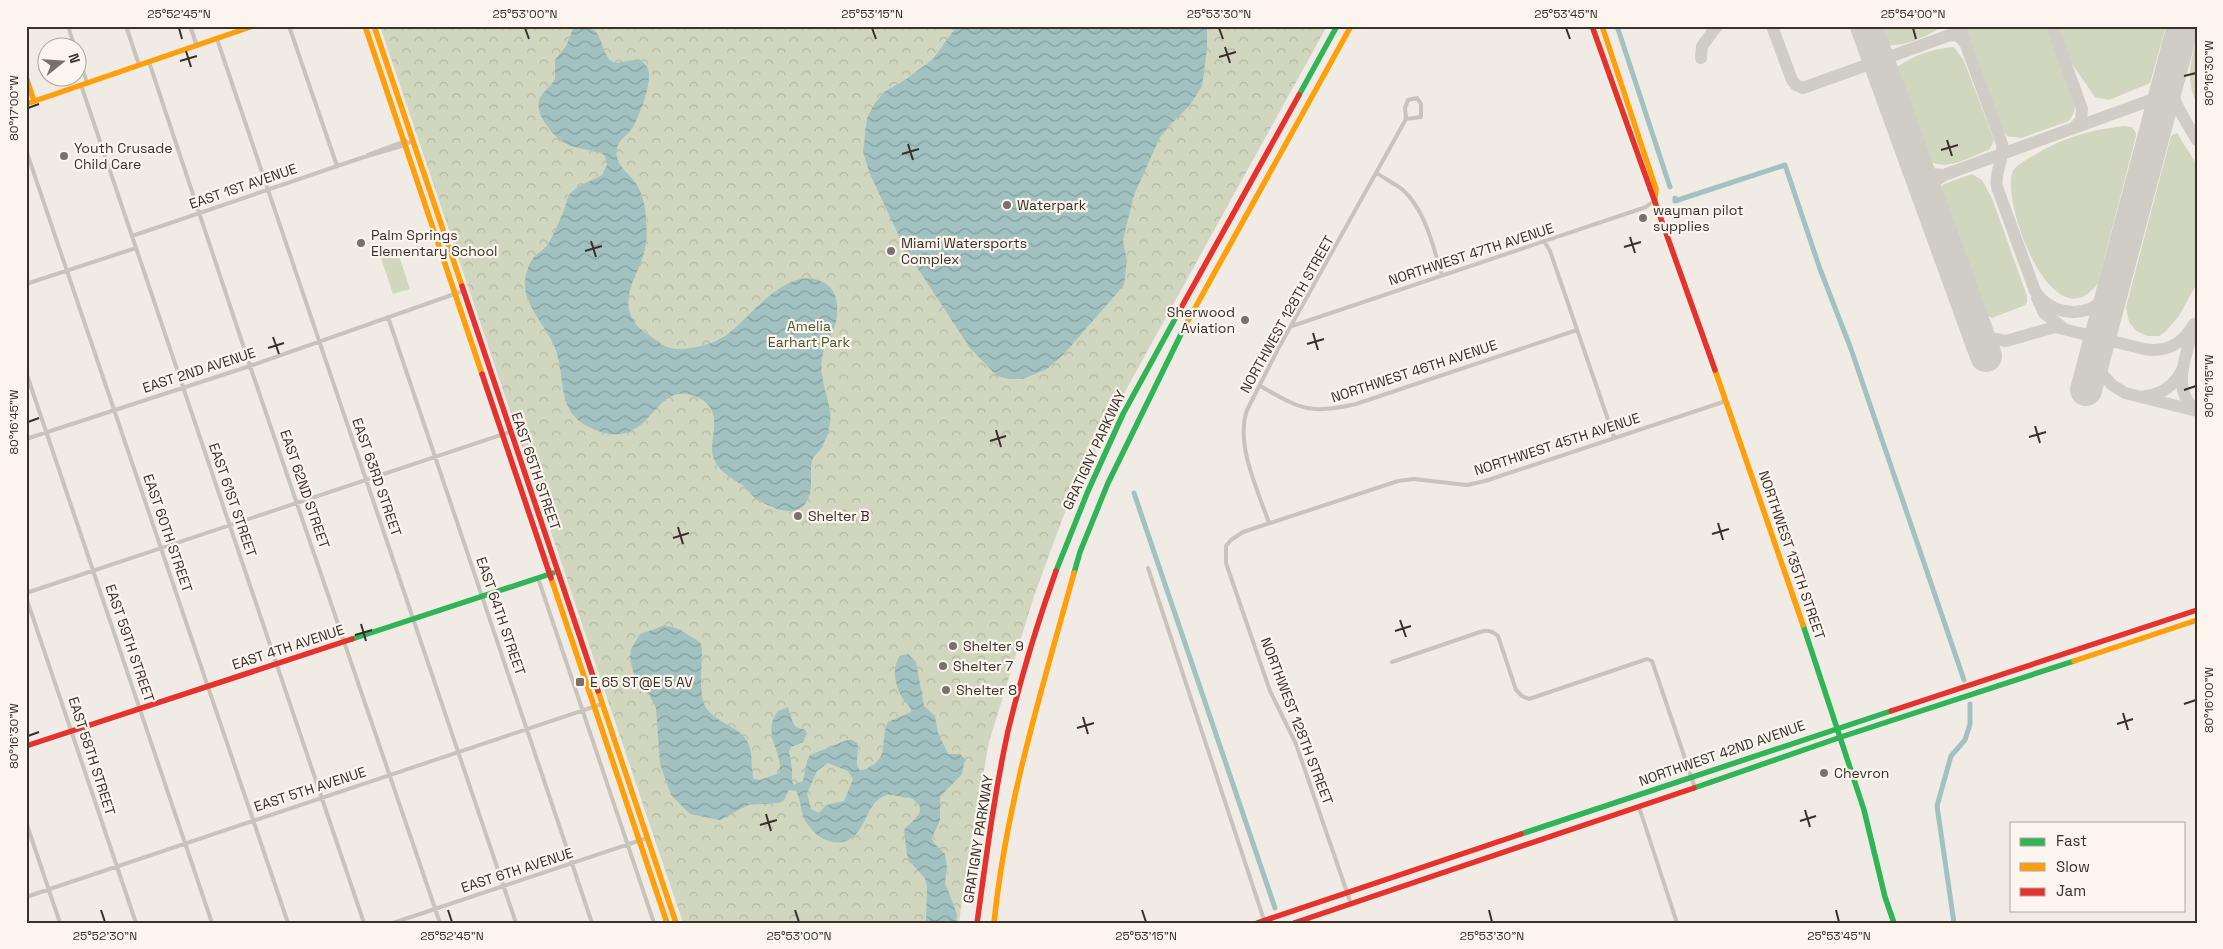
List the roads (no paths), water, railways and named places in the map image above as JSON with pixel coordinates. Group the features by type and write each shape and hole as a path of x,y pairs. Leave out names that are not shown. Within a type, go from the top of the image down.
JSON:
{"main road":[{"path":"88,83 253,26"},
{"name":"EAST 65TH STREET","path":"365,26 668,923"},
{"name":"EAST 65TH STREET","path":"374,26 676,923"},
{"name":"GRATIGNY PARKWAY","path":"977,923 991,822 1008,730 1032,642 1070,531 1122,414 1337,26"},
{"name":"GRATIGNY PARKWAY","path":"994,923 997,892 1018,776 1080,552 1108,483 1182,331 1351,26"},
{"name":"NORTHWEST 135TH STREET","path":"1592,26 1646,182 1726,401 1838,728 1864,810 1885,897 1894,923"},
{"name":"NORTHWEST 135TH STREET","path":"1602,26 1656,189 1654,200"},
{"path":"26,78 34,101"},
{"path":"26,104 72,88"},
{"name":"EAST 4TH AVENUE","path":"26,746 557,572"},
{"name":"NORTHWEST 42ND AVENUE","path":"1257,923 1690,777 2197,610"},
{"name":"NORTHWEST 42ND AVENUE","path":"1294,923 1841,737 2197,620"},
{"path":"2121,635 2125,644"},
{"path":"1975,684 1978,692"},
{"path":"1635,796 1639,807"},
{"path":"1450,858 1454,869"},
{"path":"1399,875 1403,886"}],"street":[{"path":"68,26 72,38"},
{"path":"126,26 140,65"},
{"path":"190,26 196,46"},
{"path":"289,26 337,166"},
{"name":"EAST 63RD STREET","path":"217,39 516,923"},
{"name":"EAST 62ND STREET","path":"149,62 250,366 298,502 440,923"},
{"name":"EAST 61ST STREET","path":"85,88 136,248 364,923"},
{"path":"1417,98 1421,104 1421,117 1406,119 1405,108 1408,100 1417,98"},
{"name":"NORTHWEST 128TH STREET","path":"1269,523 1244,444 1244,421 1260,386 1292,326 1406,119"},
{"name":"EAST 1ST AVENUE","path":"132,236 412,141"},
{"name":"EAST 60TH STREET","path":"26,150 288,923"},
{"path":"1377,173 1402,189 1412,200 1422,217 1442,275"},
{"name":"NORTHWEST 47TH AVENUE","path":"1292,326 1646,207 1654,200"},
{"path":"1544,241 1550,251 1614,438"},
{"path":"26,284 136,248"},
{"name":"EAST 2ND AVENUE","path":"26,439 183,386 250,366 463,291"},
{"name":"EAST 64TH STREET","path":"388,317 592,923"},
{"name":"NORTHWEST 46TH AVENUE","path":"1260,386 1292,404 1311,410 1334,409 1356,404 1577,330"},
{"name":"EAST 59TH STREET","path":"26,372 212,923"},
{"name":"NORTHWEST 45TH AVENUE","path":"1226,546 1238,534 1398,481 1420,479 1456,485 1485,481 1726,401"},
{"path":"26,593 510,432"},
{"name":"NORTHWEST 128TH STREET","path":"1226,546 1226,562 1270,691 1296,744 1351,904"},
{"path":"1148,568 1264,920"},
{"path":"538,578 654,923"},
{"name":"EAST 58TH STREET","path":"26,597 136,923"},
{"path":"1392,662 1487,630 1498,636 1516,690 1522,696 1529,699 1643,659 1652,661 1695,788"},
{"name":"EAST 5TH AVENUE","path":"26,897 602,704"},
{"path":"1639,807 1678,923"},
{"path":"26,822 60,923"},
{"name":"EAST 6TH AVENUE","path":"393,923 647,838"}],"water":[{"path":"578,26 587,27 597,33 611,61 616,63 639,59 648,69 649,74 649,82 642,107 633,127 617,148 617,159 638,186 645,211 646,246 629,293 628,302 629,311 637,325 666,346 675,349 691,348 711,343 725,336 772,293 798,279 812,278 825,283 835,296 837,304 836,319 822,357 821,365 822,378 830,411 830,426 823,446 812,461 809,496 804,505 798,510 781,510 760,501 744,486 719,468 712,452 714,419 712,411 699,398 683,393 670,397 639,426 626,433 609,434 587,426 578,420 567,404 557,354 529,301 525,283 530,263 550,241 568,197 579,186 602,175 607,165 605,156 601,153 569,145 557,138 545,123 539,109 540,98 555,79 555,60 566,46 573,29"},
{"name":"Waterpark","path":"957,26 1207,26 1207,49 1202,86 1190,105 1160,137 1134,195 1123,240 1127,261 1124,285 1063,355 1047,369 1023,379 1009,379 997,376 970,348 905,249 870,174 863,152 867,118 875,103 884,92 905,80 933,59"},
{"path":"663,626 670,627 682,631 701,644 701,689 704,704 713,715 745,738 750,748 754,779 760,780 779,773 779,759 771,728 773,719 778,711 788,707 794,725 804,729 807,733 803,742 791,747 789,751 792,782 794,785 803,781 810,755 847,740 857,743 859,770 865,769 877,762 882,752 884,734 888,722 911,712 900,694 895,677 897,661 900,656 908,654 916,662 924,706 935,716 938,733 948,754 960,754 965,759 962,774 940,797 940,820 932,838 933,842 945,854 947,867 945,883 957,914 956,923 926,923 927,886 925,878 910,862 907,855 904,830 917,816 920,808 911,798 887,795 879,799 857,833 845,841 839,842 825,840 814,832 803,816 796,791 789,790 784,800 779,803 748,805 720,820 690,814 671,795 660,764 656,708 649,694 636,682 630,659 631,649 640,634","holes":["828,763 848,771 853,779 844,801 826,805 819,813 811,809 807,793 817,771"]}],"waterway":[{"path":"1617,26 1670,187"},
{"path":"1675,198 1675,201 1785,165 1820,269 1851,349 1964,680"},
{"path":"1134,493 1275,908"},
{"path":"1954,923 1937,806 1951,756 1965,740 1970,724 1970,704"}],"place":[{"name":"Youth Crusade Child Care","path":"64,156"},
{"name":"Waterpark","path":"1007,205"},
{"name":"wayman pilot supplies","path":"1643,218"},
{"name":"Palm Springs Elementary School","path":"361,243"},
{"name":"Miami Watersports Complex","path":"891,251"},
{"name":"Sherwood Aviation","path":"1245,320"},
{"name":"Shelter B","path":"798,516"},
{"name":"Shelter 9","path":"953,646"},
{"name":"Shelter 7","path":"943,666"},
{"name":"E 65 ST@E 5 AV","path":"580,682"},
{"name":"Shelter 8","path":"946,690"},
{"name":"Chevron","path":"1824,773"}],"park label":[{"name":"Amelia Earhart Park","path":"809,334"}]}
